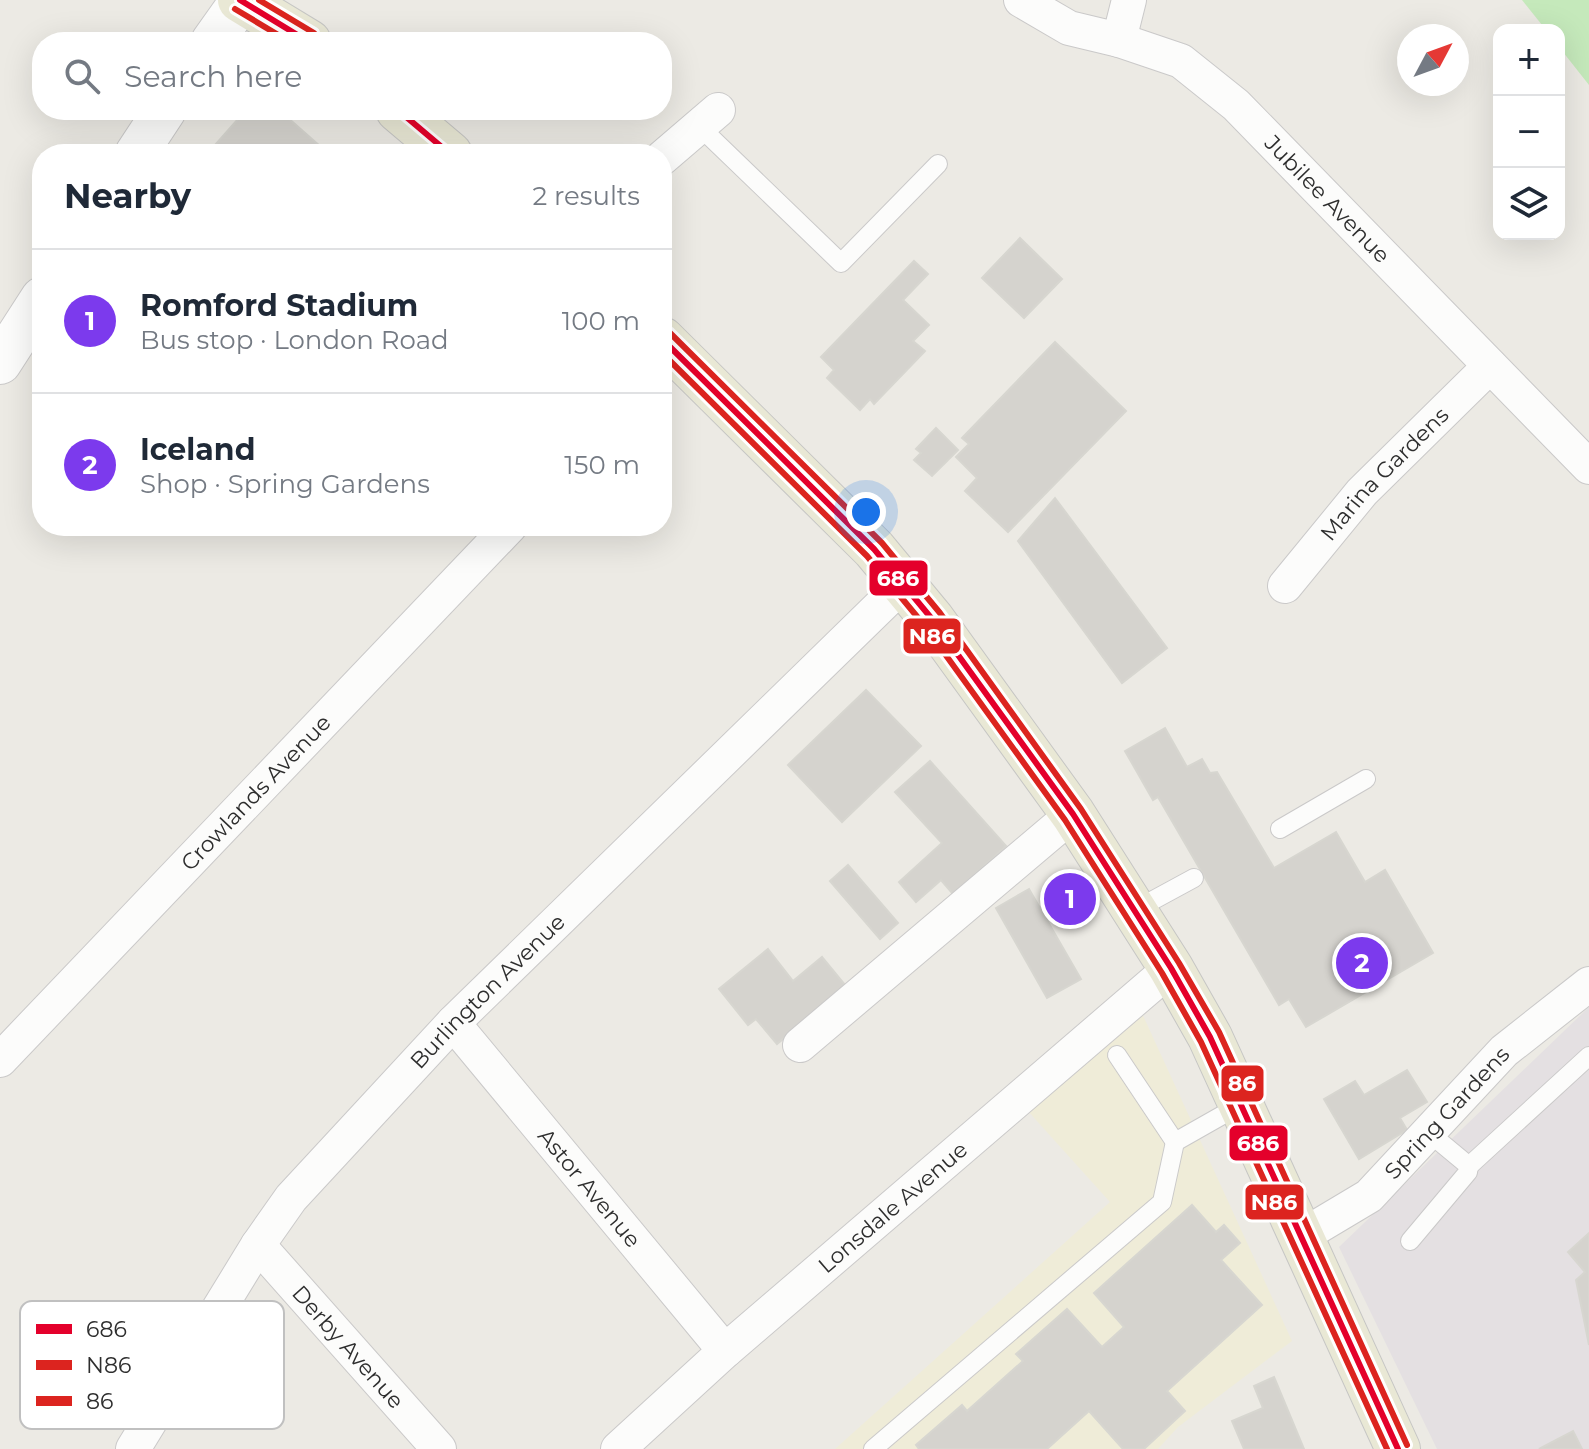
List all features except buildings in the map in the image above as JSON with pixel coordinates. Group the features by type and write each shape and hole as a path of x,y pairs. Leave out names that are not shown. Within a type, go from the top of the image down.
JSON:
{"main road":[{"path":"241,0 293,32"},
{"path":"410,120 438,144"},
{"path":"672,357 874,549 932,619 1073,814 1171,968 1210,1037 1398,1449"}],"street":[{"path":"219,32 241,0"},
{"name":"Jubilee Avenue","path":"1021,0 1069,28 1119,40 1181,61 1236,105 1589,467"},
{"path":"1119,40 1129,0"},
{"path":"672,150 709,119"},
{"path":"143,144 158,120"},
{"path":"0,363 32,313"},
{"name":"Marina Gardens","path":"1285,586 1362,492 1490,366"},
{"name":"Crowlands Avenue","path":"0,1060 500,536"},
{"name":"Burlington Avenue","path":"224,1301 291,1198 453,1023 903,584"},
{"path":"800,1045 1073,814"},
{"name":"Lonsdale Avenue","path":"618,1449 725,1351 1171,968"},
{"name":"Spring Gardens","path":"1302,1236 1369,1196 1504,1051 1589,984"},
{"name":"Astor Avenue","path":"453,1023 725,1351"},
{"name":"Derby Avenue","path":"258,1245 439,1449"},
{"name":"Burlington Avenue","path":"133,1449 145,1429"}],"lane":[{"path":"709,119 841,263 938,164"},
{"path":"1280,829 1366,779"},
{"path":"1135,910 1194,878"},
{"path":"873,1449 1162,1202 1175,1142 1117,1055"},
{"path":"1410,1241 1468,1172 1469,1166 1589,1056"},
{"path":"1175,1142 1242,1104"},
{"path":"1428,1132 1469,1166"}],"shaded area":[{"path":"1589,1007 1589,1449 1437,1449 1339,1247"},
{"path":"1140,1009 1292,1341 1178,1427 1158,1449 835,1449 1110,1202 1027,1110"}],"green space":[{"path":"1522,0 1589,0 1589,85 1565,55 1565,24 1541,24"}],"transit line":[{"name":"686","path":"240,0 293,32"},
{"name":"86","path":"259,0 312,32"},
{"name":"N86","path":"235,9 273,32"},
{"name":"686","path":"410,120 438,144"},
{"name":"86","path":"672,335 882,543 940,613 1081,809 1219,1032 1407,1445"},
{"name":"686","path":"672,349 874,549 932,619 1073,814 1171,968 1210,1037 1398,1449"},
{"name":"N86","path":"672,363 867,556 924,625 1065,820 1162,973 1201,1042 1387,1449"}],"place":[{"name":"Romford Stadium","path":"1070,899"},
{"name":"Iceland","path":"1362,963"}]}
